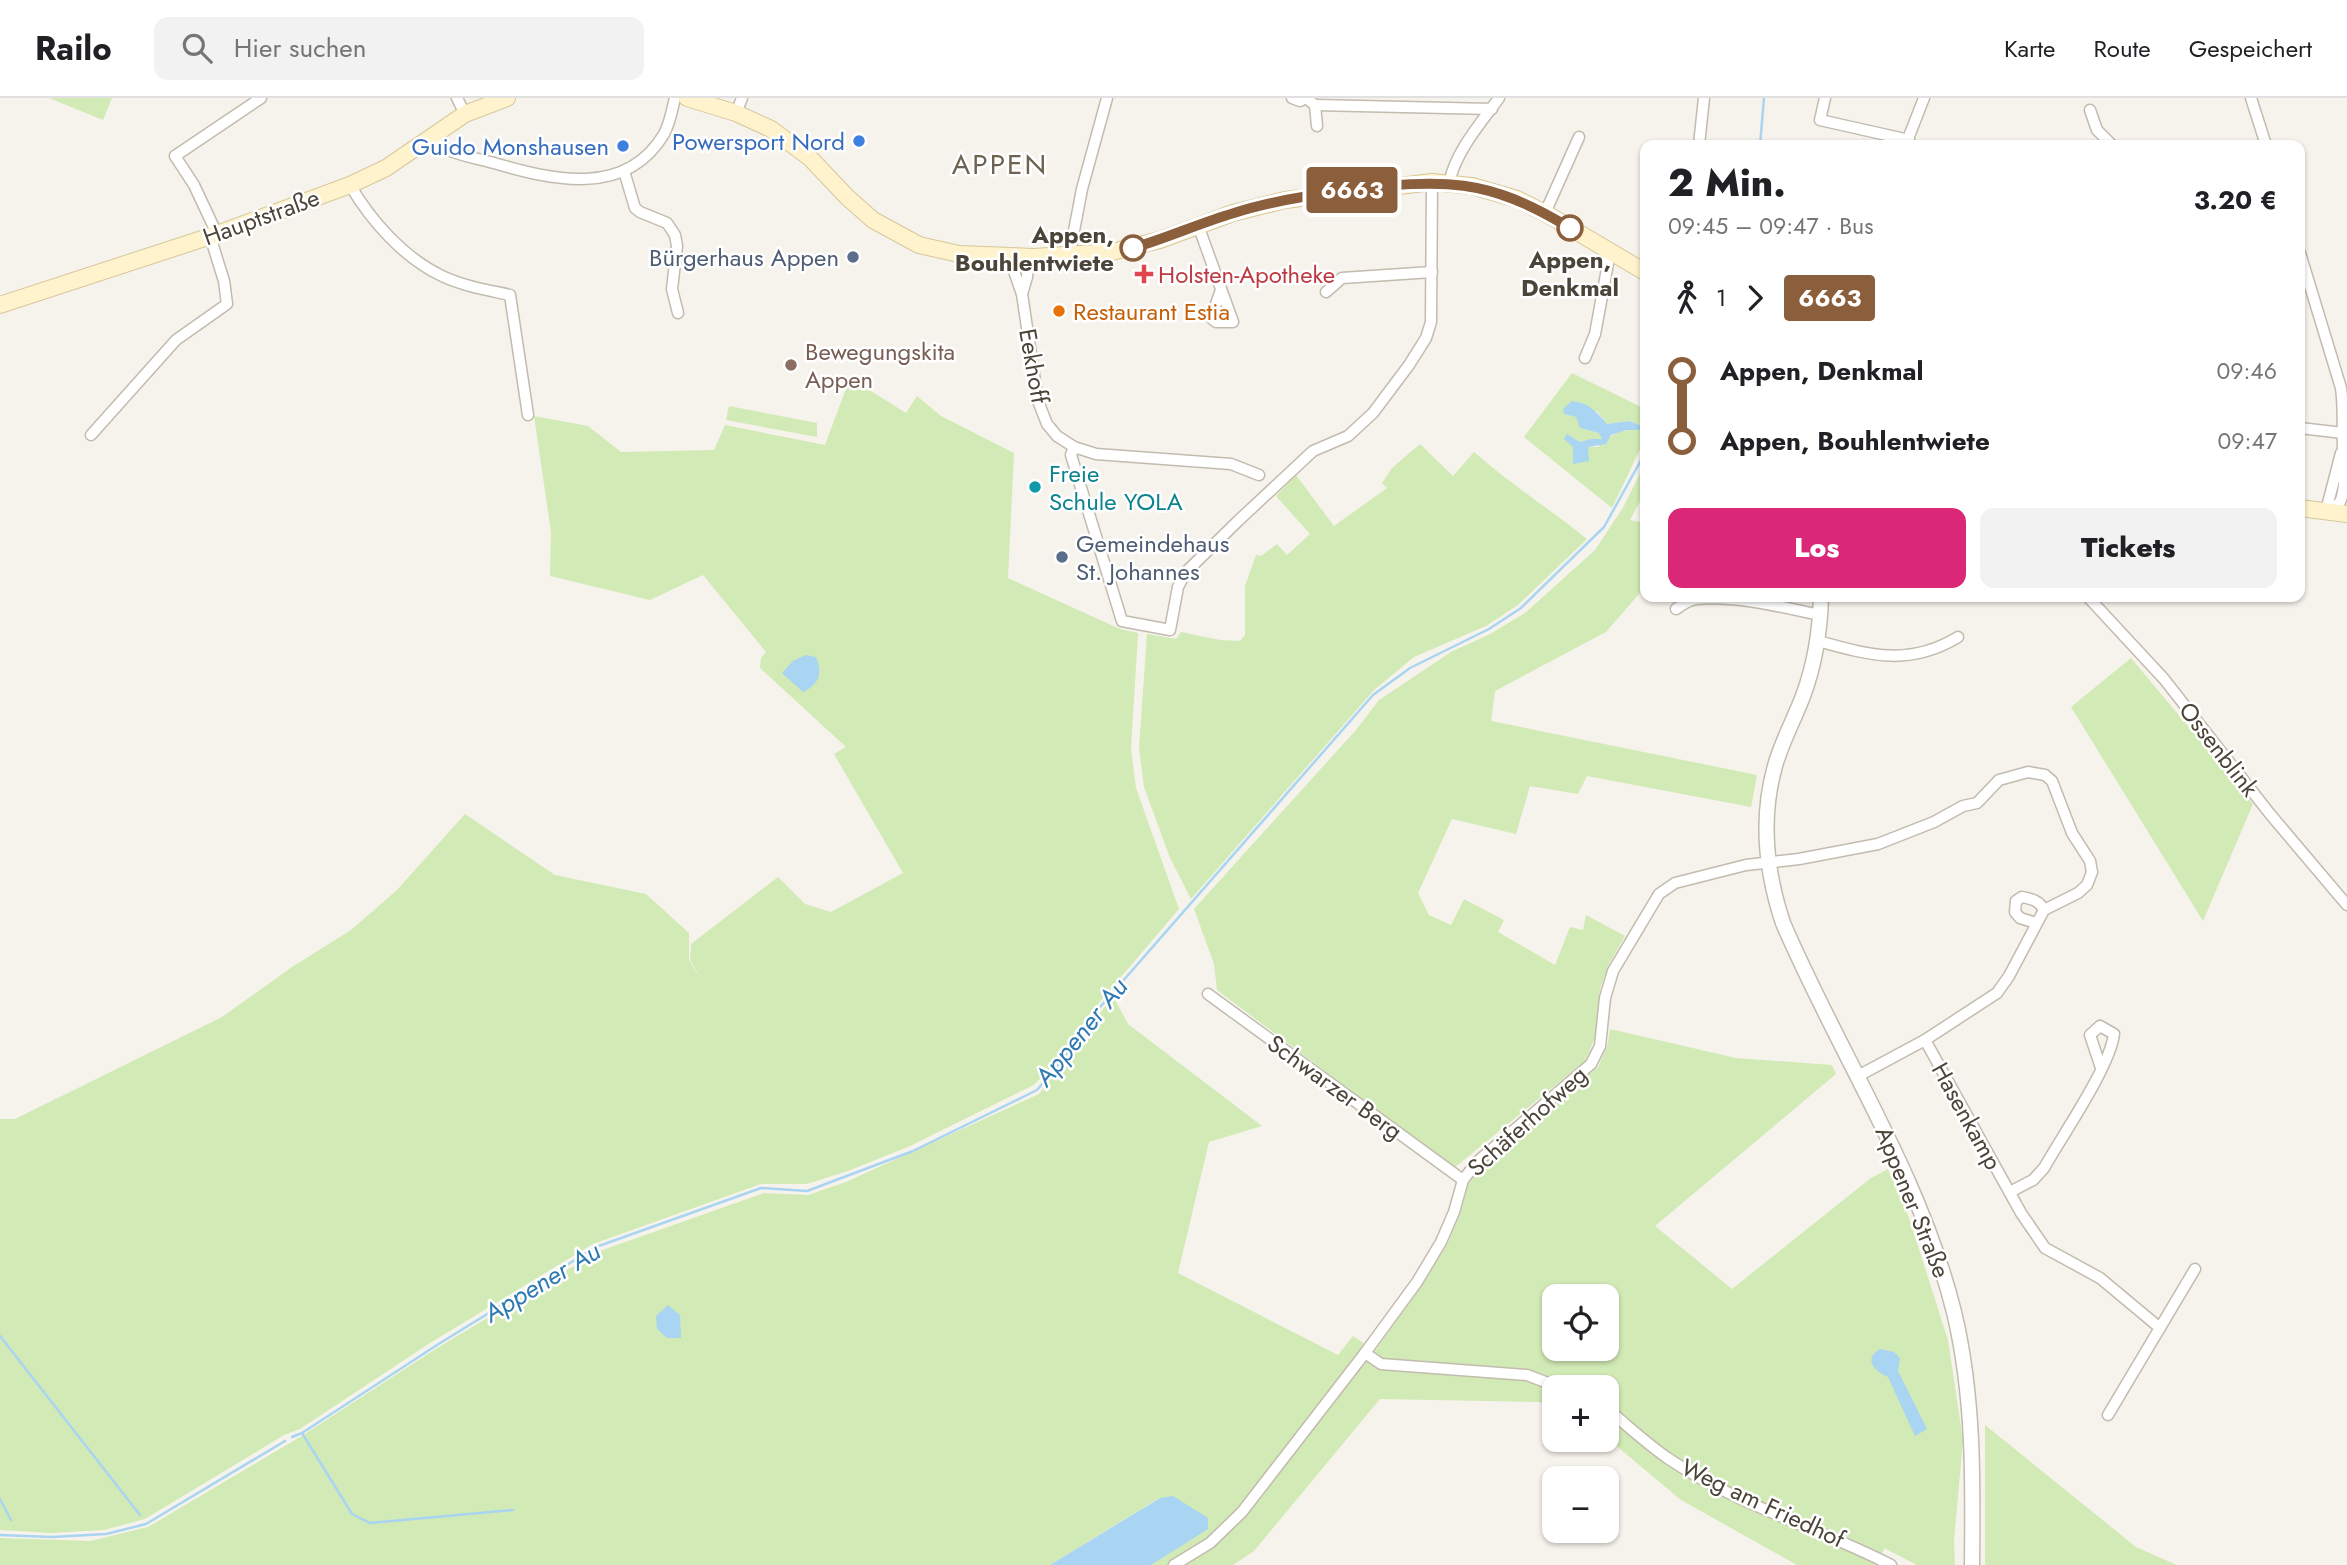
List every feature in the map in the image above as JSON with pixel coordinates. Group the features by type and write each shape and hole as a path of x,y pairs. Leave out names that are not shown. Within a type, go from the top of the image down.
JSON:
{"main road":[{"name":"Hauptstraße","path":"0,305 214,235 351,185 386,168 464,114 507,98"},
{"path":"692,99 739,106 800,149 873,220 919,245 960,254 1069,257 1131,248 1233,213 1285,200 1432,182 1502,193 1545,213 1640,269"},
{"path":"2305,509 2347,514"}],"street":[{"path":"91,435 176,340 227,304 214,235 194,185 174,156 261,98"},
{"path":"457,98 464,114"},
{"path":"430,137 441,147 509,167 561,178 596,178 624,171 643,157 664,134 675,98"},
{"path":"1069,257 1082,188 1108,98"},
{"path":"1292,98 1300,101 1492,109"},
{"path":"1449,183 1451,173 1471,136 1499,98"},
{"path":"1700,140 1704,98"},
{"path":"1825,98 1819,120 1896,140"},
{"path":"1908,140 1924,98"},
{"path":"2251,98 2264,140"},
{"path":"1308,101 1317,126"},
{"path":"2090,110 2097,130 2107,140"},
{"path":"1545,213 1579,137"},
{"path":"624,171 635,208 667,223 675,235 677,253 672,289 678,313"},
{"path":"1073,447 1071,455 1122,621 1170,630 1178,587 1186,572 1313,451 1348,436 1373,413 1426,338 1431,322 1432,182"},
{"path":"351,185 377,222 414,259 453,281 510,295 528,415"},
{"path":"1198,225 1221,290"},
{"path":"1585,358 1595,334 1609,258 1613,252"},
{"name":"Eekhoff","path":"1012,257 1022,294 1040,410 1047,424 1058,436 1073,447 1096,454 1231,464 1259,475"},
{"name":"Eekhoff","path":"1022,294 1029,257"},
{"path":"1326,292 1342,278 1432,272"},
{"path":"2305,274 2342,388 2342,446 2326,511"},
{"path":"2305,429 2343,433"},
{"path":"2326,511 2340,502 2346,480 2342,446"},
{"path":"1676,609 1689,602"},
{"path":"1740,602 1820,615"},
{"path":"1821,602 1818,640 1807,684 1775,766 1766,825 1768,861 1798,859 1878,844 1934,822 1963,806 1976,803 1999,780 2028,772 2037,773 2052,781 2072,833 2090,861 2092,872 2087,885 2078,893 2044,910 2038,902 2031,899 2022,897 2016,901 2015,912 2020,918 2036,923"},
{"name":"Ossenblink","path":"2093,602 2164,679 2270,814 2347,905"},
{"path":"1818,640 1865,654 1892,656 1919,653 1947,644 1958,637"},
{"name":"Appener Straße","path":"1768,861 1774,895 1783,923 1912,1187 1930,1233 1954,1314 1966,1374 1971,1430 1972,1565"},
{"name":"Schäferhofweg","path":"1174,1565 1210,1543 1242,1512 1365,1353 1417,1282 1441,1242 1454,1212 1463,1180 1477,1162 1591,1063 1600,1046 1605,998 1614,971 1659,894 1675,883 1768,861"},
{"name":"Hasenkamp","path":"1858,1076 1925,1040 1997,993 2044,910"},
{"name":"Schwarzer Berg","path":"1208,994 1463,1180"},
{"name":"Hasenkamp","path":"1925,1040 2013,1197 2044,1168 2101,1069"},
{"path":"2013,1197 2045,1248 2100,1278 2160,1328"},
{"path":"2108,1415 2195,1269"},
{"path":"1365,1353 1381,1364 1527,1376 1542,1381"},
{"name":"Weg am Friedhof","path":"1619,1419 1669,1459 1741,1499 1858,1548 1891,1565"}],"green space":[{"path":"49,98 112,98 103,120"},
{"path":"1572,373 1640,407 1640,425 1629,421 1607,424 1597,411 1564,414 1577,417 1580,428 1600,433 1602,440 1580,442 1567,434 1573,447 1573,463 1588,447 1598,447 1614,434 1640,430 1640,449 1612,508 1524,437"},
{"path":"850,378 906,413 917,396 941,416 1014,453 1008,578 1120,629 1138,633 1131,749 1136,788 1179,909 1092,1011 1060,1058 1034,1085 910,1146 848,1171 807,1184 761,1184 593,1244 430,1343 300,1429 284,1435 145,1519 104,1530 51,1533 0,1530 0,1119 15,1119 222,1017 292,967 351,930 397,890 465,814 555,875 646,894 689,933 689,960 705,984 690,960 691,944 778,877 805,904 831,912 903,873 834,754 846,747 760,668 761,658 766,652 703,575 650,600 550,576 551,532 534,416 588,426 621,452 714,450 725,425 825,445"},
{"path":"729,406 817,423 817,437 726,420"},
{"path":"1420,444 1453,476 1474,452 1587,539 1518,605 1486,626 1414,657 1374,690 1191,899 1170,858 1144,787 1139,748 1147,634 1176,639 1181,632 1240,641 1245,635 1245,586 1256,555 1261,556 1277,544 1287,555 1310,534 1276,496 1296,475 1334,526 1387,488 1382,483 1392,468"},
{"path":"1640,473 1640,502 1630,520 1640,522 1640,593 1606,632 1495,691 1491,721 1757,775 1751,807 1587,776 1578,794 1530,786 1516,834 1452,819 1418,893 1429,915 1451,925 1464,899 1504,920 1498,932 1555,965 1570,927 1583,930 1586,915 1625,936 1609,964 1600,989 1596,1035 1585,1061 1454,1168 1217,990 1214,964 1194,909 1356,730 1379,700 1451,652 1490,634 1525,613 1595,550 1624,506"},
{"path":"2131,658 2253,804 2203,921 2071,707"},
{"path":"1113,996 1128,1024 1262,1126 1209,1142 1178,1273 1338,1355 1353,1336 1375,1351 1447,1245 1461,1212 1468,1185 1482,1165 1598,1067 1607,1047 1610,1029 1736,1058 1832,1065 1836,1074 1655,1226 1732,1289 1871,1178 1888,1169 1909,1218 1948,1340 1963,1440 1954,1541 1955,1565 1917,1565 1884,1548 1879,1565 1797,1565 1681,1500 1619,1448 1619,1375 1542,1375 1542,1403 1380,1399 1254,1551 1233,1565 1151,1565 1208,1528 1159,1498 1050,1565 0,1565 0,1538 90,1541 148,1527 300,1437 434,1350 597,1252 764,1193 808,1195 846,1182 1039,1094"},
{"path":"1985,1425 2136,1547 2177,1565 1985,1565"}],"water":[{"path":"1572,401 1583,404 1592,408 1607,424 1629,421 1640,425 1640,430 1626,430 1611,435 1606,444 1588,447 1589,461 1573,464 1573,447 1564,439 1567,434 1580,442 1602,439 1599,433 1580,428 1576,417 1564,414 1563,409"},
{"path":"806,655 816,657 819,673 813,686 803,692 782,673 793,661"},
{"path":"668,1305 680,1315 681,1338 667,1338 657,1329 656,1316"},
{"path":"1880,1349 1894,1352 1900,1358 1898,1371 1927,1429 1915,1436 1888,1377 1878,1372 1872,1364 1872,1357"},
{"path":"1173,1496 1208,1518 1208,1529 1151,1565 1050,1565 1160,1498"}],"waterway":[{"name":"Appener Au","path":"1760,140 1764,98"},
{"name":"Appener Au","path":"292,1437 596,1247 761,1188 807,1191 913,1151 1037,1090 1063,1059 1094,1014 1373,695 1410,668 1489,629 1521,608 1604,527 1640,462"},
{"path":"0,1336 140,1515"},
{"path":"302,1433 352,1514 370,1523 513,1510"},
{"name":"Appener Au","path":"0,1535 52,1537 106,1534 146,1524 285,1441"},
{"path":"0,1499 11,1520"}],"bus line":[{"name":"6663","path":"1133,248 1255,206 1323,194 1432,182 1472,186 1502,193 1570,228"}],"place":[{"name":"Powersport Nord","path":"859,141"},
{"name":"Guido Monshausen","path":"623,146"},
{"name":"Appen, Denkmal","path":"1570,228"},
{"name":"Appen, Bouhlentwiete","path":"1133,248"},
{"name":"Bürgerhaus Appen","path":"853,257"},
{"name":"Holsten-Apotheke","path":"1144,274"},
{"name":"Restaurant Estia","path":"1059,311"},
{"name":"Bewegungskita Appen","path":"791,365"},
{"name":"Freie Schule YOLA","path":"1035,487"},
{"name":"Gemeindehaus St. Johannes","path":"1062,557"}],"district":[{"name":"APPEN","path":"1000,164"}]}
